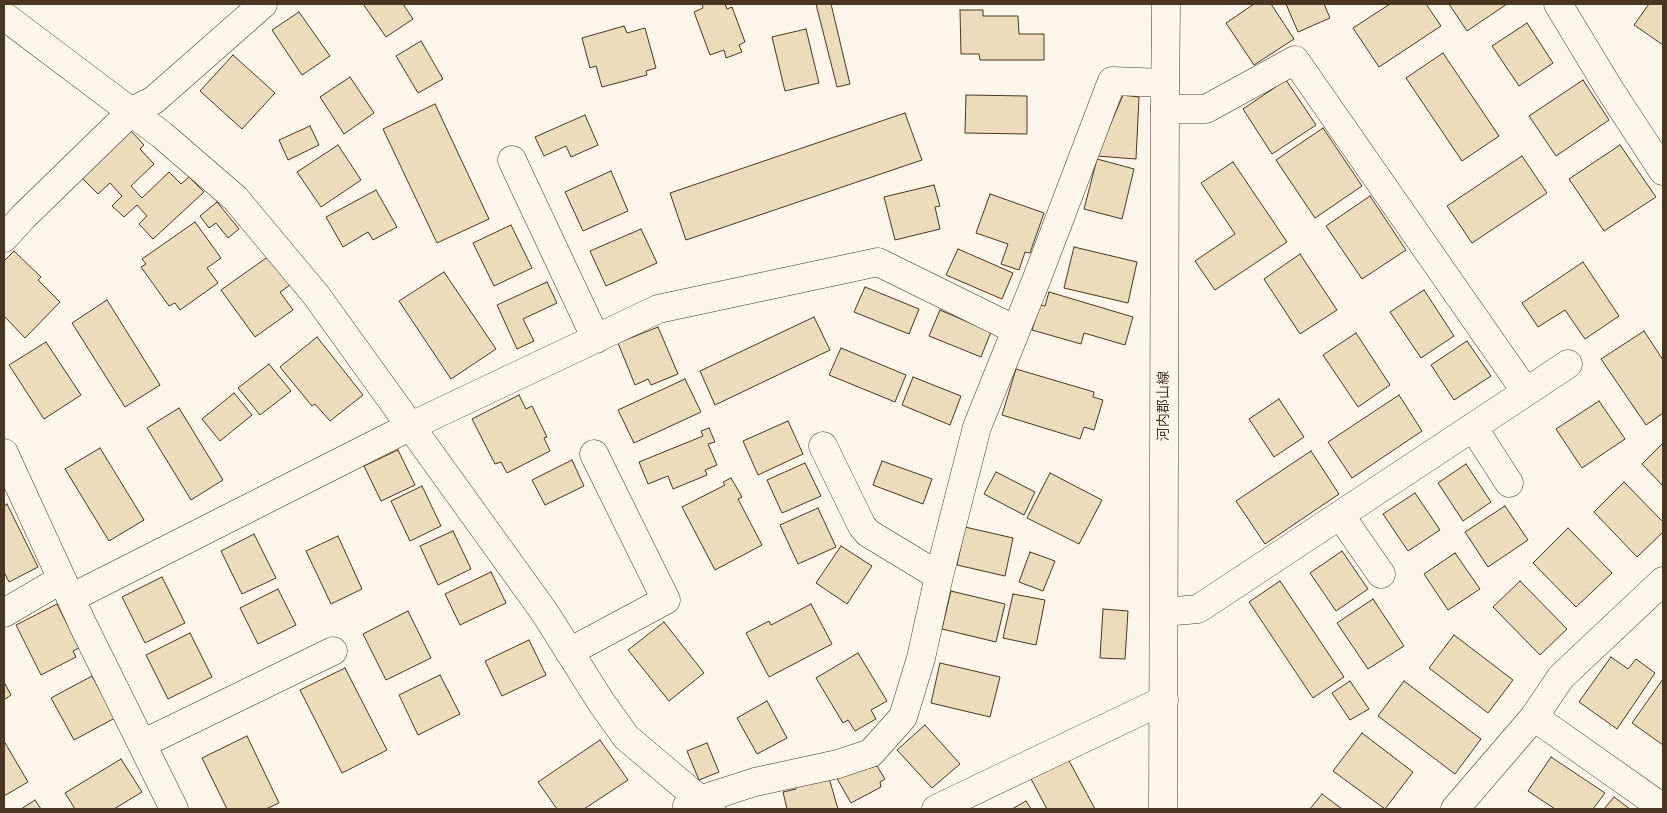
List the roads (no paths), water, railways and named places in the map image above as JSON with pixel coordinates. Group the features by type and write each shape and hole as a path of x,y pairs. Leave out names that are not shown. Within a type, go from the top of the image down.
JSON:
{"street":[{"path":"4,238 23,217 132,111 154,100 263,4"},
{"name":"河内郡山線","path":"1164,809 1166,4"},
{"path":"1558,4 1610,90 1659,153"},
{"path":"4,16 132,111 236,198 316,295 411,426 545,613 601,702 626,737 697,806 755,782 838,764 871,753 903,717 920,658 977,427 1112,81 1206,109 1296,60 1526,392"},
{"path":"512,160 596,339"},
{"path":"4,613 66,589 658,309 878,262 1016,330"},
{"path":"1164,612 1198,609 1568,364"},
{"path":"1473,427 1508,483"},
{"path":"823,446 862,526 868,533 939,576"},
{"path":"4,453 66,589 174,809"},
{"path":"569,652 666,600 594,454"},
{"path":"1340,515 1381,574"},
{"path":"1455,809 1534,717 1561,677 1663,581"},
{"path":"142,744 333,651"},
{"path":"936,809 1164,700"},
{"path":"1534,717 1663,808"}]}
